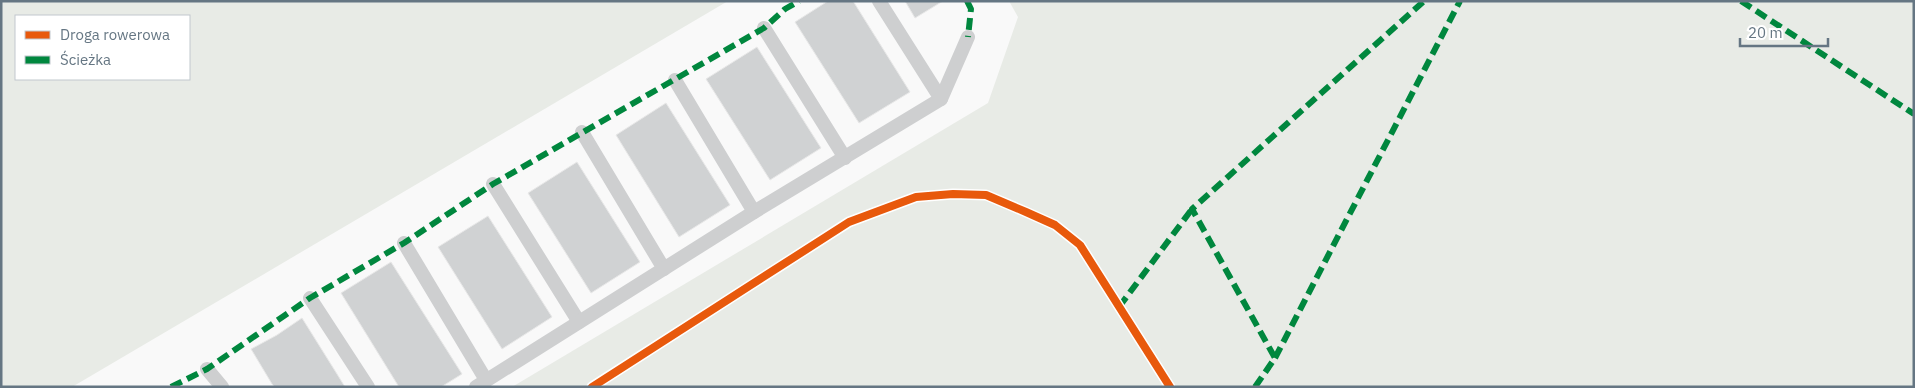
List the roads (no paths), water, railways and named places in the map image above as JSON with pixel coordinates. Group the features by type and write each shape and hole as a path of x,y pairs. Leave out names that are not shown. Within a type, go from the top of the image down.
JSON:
{"lane":[{"path":"879,1 941,99"},
{"path":"764,28 846,158"},
{"path":"404,243 481,383 754,212 941,99 968,37"},
{"path":"675,80 754,212"},
{"path":"582,132 664,269"},
{"path":"493,184 578,322"},
{"path":"310,298 368,387"},
{"path":"207,369 222,387"}]}
